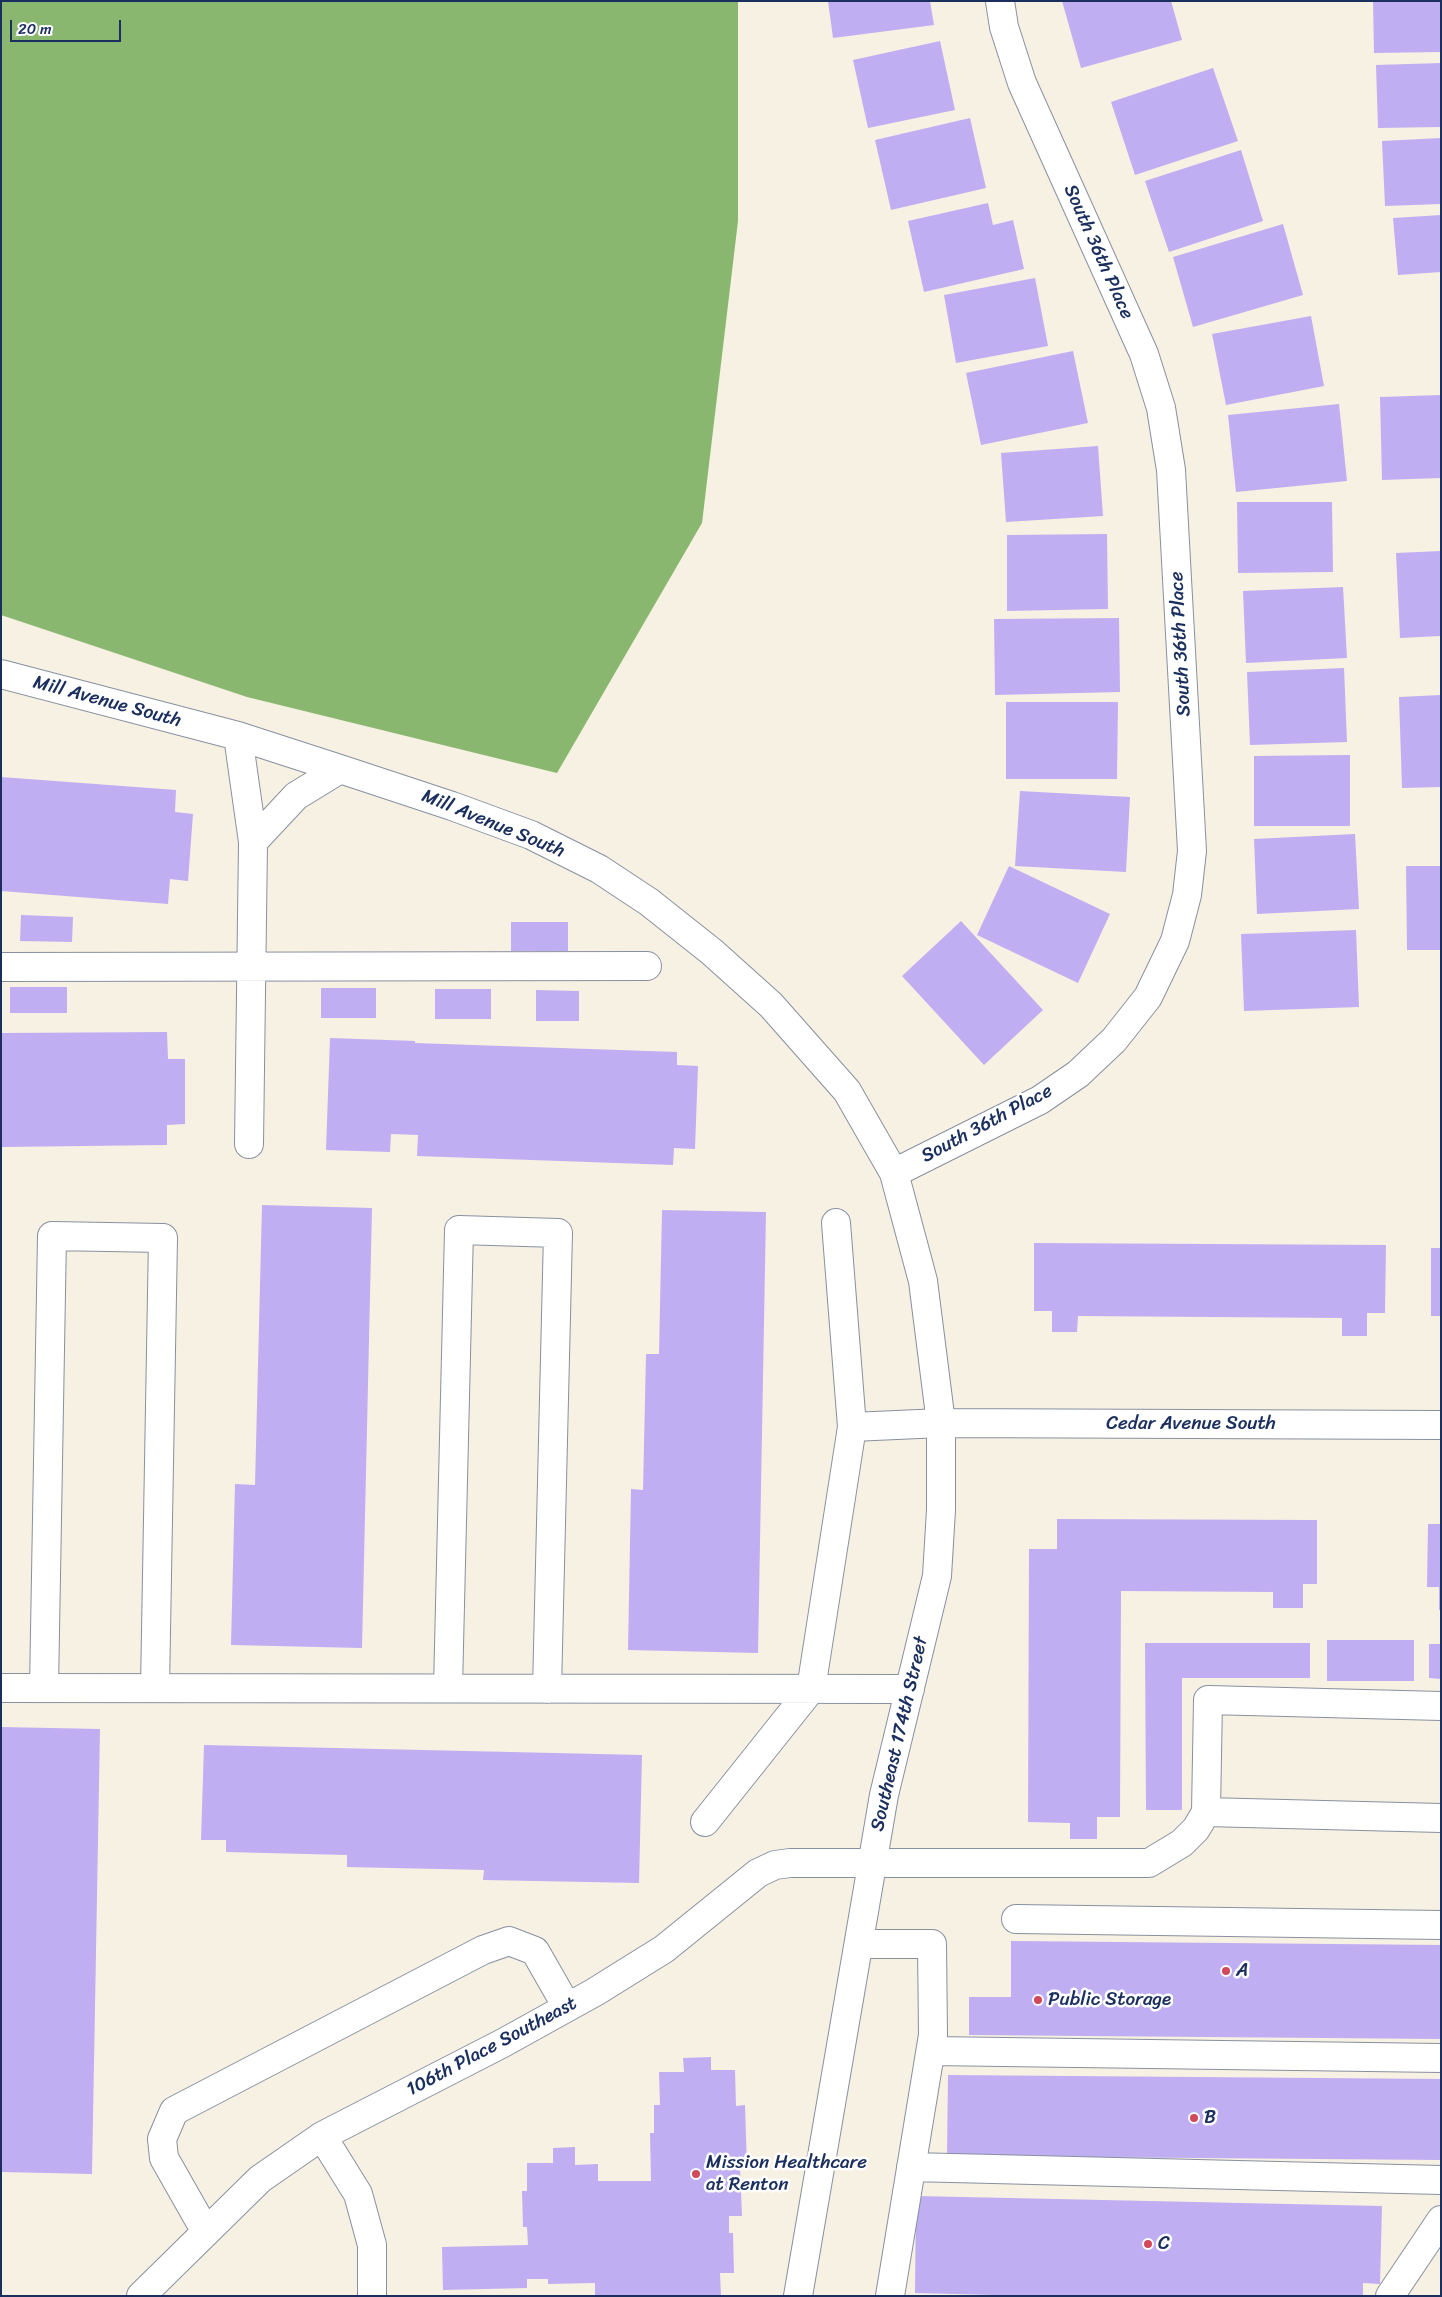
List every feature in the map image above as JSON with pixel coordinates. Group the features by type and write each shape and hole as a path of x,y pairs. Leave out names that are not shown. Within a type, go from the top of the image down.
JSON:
{"street":[{"name":"South 36th Place","path":"894,1173 1040,1100 1078,1074 1114,1040 1148,997 1176,941 1187,895 1192,852 1171,470 1161,408 1144,354 1022,83 1004,27 1000,1"},
{"name":"Mill Avenue South","path":"1,674 238,736 340,769 452,806 530,835 599,869 649,902 712,952 777,1012 848,1091 894,1173"},
{"path":"238,736 253,842 249,1144"},
{"path":"253,842 296,796 340,769"},
{"path":"1,966 648,966"},
{"name":"Southeast 174th Street","path":"798,2296 884,1795 937,1576 941,1510 941,1423 922,1281 894,1173"},
{"path":"705,1822 810,1689 852,1427 836,1223"},
{"path":"448,1688 458,1230 558,1233 547,1689"},
{"path":"44,1688 52,1236 162,1238 154,1688"},
{"name":"Cedar Avenue South","path":"852,1427 941,1423 1441,1425"},
{"path":"1,1688 910,1689"},
{"path":"1441,1706 1208,1700 1206,1812 1441,1818"},
{"name":"106th Place Southeast","path":"141,2296 260,2179 322,2136 503,2043 567,2007 664,1948 758,1873 790,1862 1149,1863 1182,1843 1196,1829 1206,1812"},
{"path":"1016,1919 1441,1925"},
{"path":"206,2232 164,2158 162,2139 174,2111 482,1950 509,1941 535,1951 567,2007"},
{"path":"858,1944 932,1944 933,2035 890,2296"},
{"path":"930,2051 1441,2058"},
{"path":"322,2136 358,2194 372,2245 372,2296"},
{"path":"912,2167 1441,2180"},
{"path":"1390,2296 1441,2220"}],"green space":[{"path":"1,1 738,1 738,221 702,523 557,773 247,697 1,615"}],"building":[{"path":"828,1 930,1 934,25 833,38"},
{"path":"1062,1 1171,1 1182,40 1081,68"},
{"path":"1373,1 1441,1 1441,52 1374,53"},
{"path":"940,41 955,110 868,128 853,60"},
{"path":"1441,63 1441,127 1378,128 1376,65"},
{"path":"1213,68 1238,141 1135,175 1111,102"},
{"path":"970,118 986,188 891,210 875,140"},
{"path":"1441,138 1441,204 1385,206 1382,141"},
{"path":"1241,150 1263,221 1169,252 1145,181"},
{"path":"988,203 993,225 1013,220 1024,269 924,292 908,221"},
{"path":"1441,215 1441,272 1398,275 1393,218"},
{"path":"1283,224 1303,295 1193,327 1173,257"},
{"path":"1035,278 1048,346 956,363 944,295"},
{"path":"1311,316 1324,386 1226,405 1212,334"},
{"path":"1073,351 1088,423 981,445 966,373"},
{"path":"1441,395 1441,478 1382,480 1380,397"},
{"path":"1339,404 1347,481 1236,492 1228,415"},
{"path":"1098,446 1103,516 1006,522 1001,453"},
{"path":"1237,502 1332,502 1333,572 1238,573"},
{"path":"1107,534 1108,609 1007,611 1007,535"},
{"path":"1441,551 1441,636 1400,638 1396,553"},
{"path":"1343,587 1347,658 1246,663 1243,591"},
{"path":"1119,618 1120,692 995,695 994,619"},
{"path":"1344,668 1347,742 1250,745 1247,672"},
{"path":"1441,695 1441,787 1402,788 1399,697"},
{"path":"1006,702 1118,702 1117,779 1006,779"},
{"path":"1350,755 1350,826 1254,826 1254,756"},
{"path":"1,777 176,790 175,812 193,814 188,881 170,879 168,904 1,891"},
{"path":"1020,791 1130,797 1126,872 1015,866"},
{"path":"1355,834 1359,909 1257,914 1254,839"},
{"path":"1009,866 1110,914 1078,983 977,935"},
{"path":"1406,866 1441,866 1441,950 1407,950"},
{"path":"21,915 73,917 72,942 20,941"},
{"path":"961,921 1043,1010 984,1065 902,976"},
{"path":"511,922 568,922 568,951 511,951"},
{"path":"1356,930 1359,1007 1244,1011 1241,934"},
{"path":"10,987 67,987 67,1013 10,1013"},
{"path":"321,988 376,988 376,1018 321,1018"},
{"path":"435,989 491,989 491,1019 435,1019"},
{"path":"536,990 579,991 579,1021 536,1021"},
{"path":"167,1032 168,1059 185,1059 185,1124 167,1125 167,1145 1,1147 1,1033"},
{"path":"330,1038 415,1041 415,1043 677,1052 677,1065 698,1066 695,1149 674,1148 673,1165 417,1156 418,1135 391,1134 390,1152 326,1150"},
{"path":"262,1205 372,1208 362,1648 231,1645 235,1484 255,1485"},
{"path":"662,1210 766,1212 758,1653 628,1650 631,1489 643,1490 646,1354 659,1354"},
{"path":"1034,1243 1386,1245 1385,1313 1367,1313 1367,1336 1342,1336 1342,1318 1078,1316 1077,1332 1052,1332 1052,1311 1034,1311"},
{"path":"1431,1248 1441,1248 1441,1316 1431,1316"},
{"path":"1057,1519 1317,1520 1317,1584 1303,1584 1303,1608 1273,1608 1273,1592 1121,1591 1120,1817 1097,1817 1097,1839 1070,1839 1070,1823 1028,1822 1029,1549 1057,1549"},
{"path":"1428,1524 1441,1524 1441,1610 1439,1610 1439,1587 1427,1587"},
{"path":"1327,1640 1414,1640 1414,1681 1327,1681"},
{"path":"1145,1643 1310,1643 1310,1678 1182,1678 1182,1810 1146,1810"},
{"path":"1429,1644 1441,1644 1441,1679 1429,1678"},
{"path":"1,1727 100,1729 92,2174 1,2172"},
{"path":"204,1745 642,1755 639,1883 483,1880 484,1870 347,1867 347,1855 226,1852 226,1840 201,1840"},
{"name":"A","path":"1011,1941 1441,1945 1441,2039 969,2035 969,1997 1011,1997"},
{"name":"Mission Healthcare at Renton","path":"711,2057 711,2070 735,2070 736,2106 745,2105 747,2167 740,2168 742,2216 729,2216 729,2233 733,2233 734,2273 720,2273 721,2296 595,2296 595,2283 548,2284 548,2279 527,2279 527,2288 443,2290 442,2247 528,2245 527,2227 523,2227 522,2191 527,2191 527,2163 553,2163 553,2148 575,2147 575,2165 598,2164 598,2181 651,2181 650,2133 654,2133 654,2105 660,2105 659,2072 684,2072 683,2058"},
{"name":"B","path":"948,2075 1441,2079 1441,2160 947,2156"},
{"name":"C","path":"916,2196 1382,2206 1380,2284 1363,2283 1363,2296 1033,2296 915,2293"}],"place":[{"name":"A","path":"1226,1971"},
{"name":"Public Storage","path":"1038,2000"},
{"name":"B","path":"1194,2118"},
{"name":"Mission Healthcare at Renton","path":"696,2174"},
{"name":"C","path":"1148,2244"}]}
